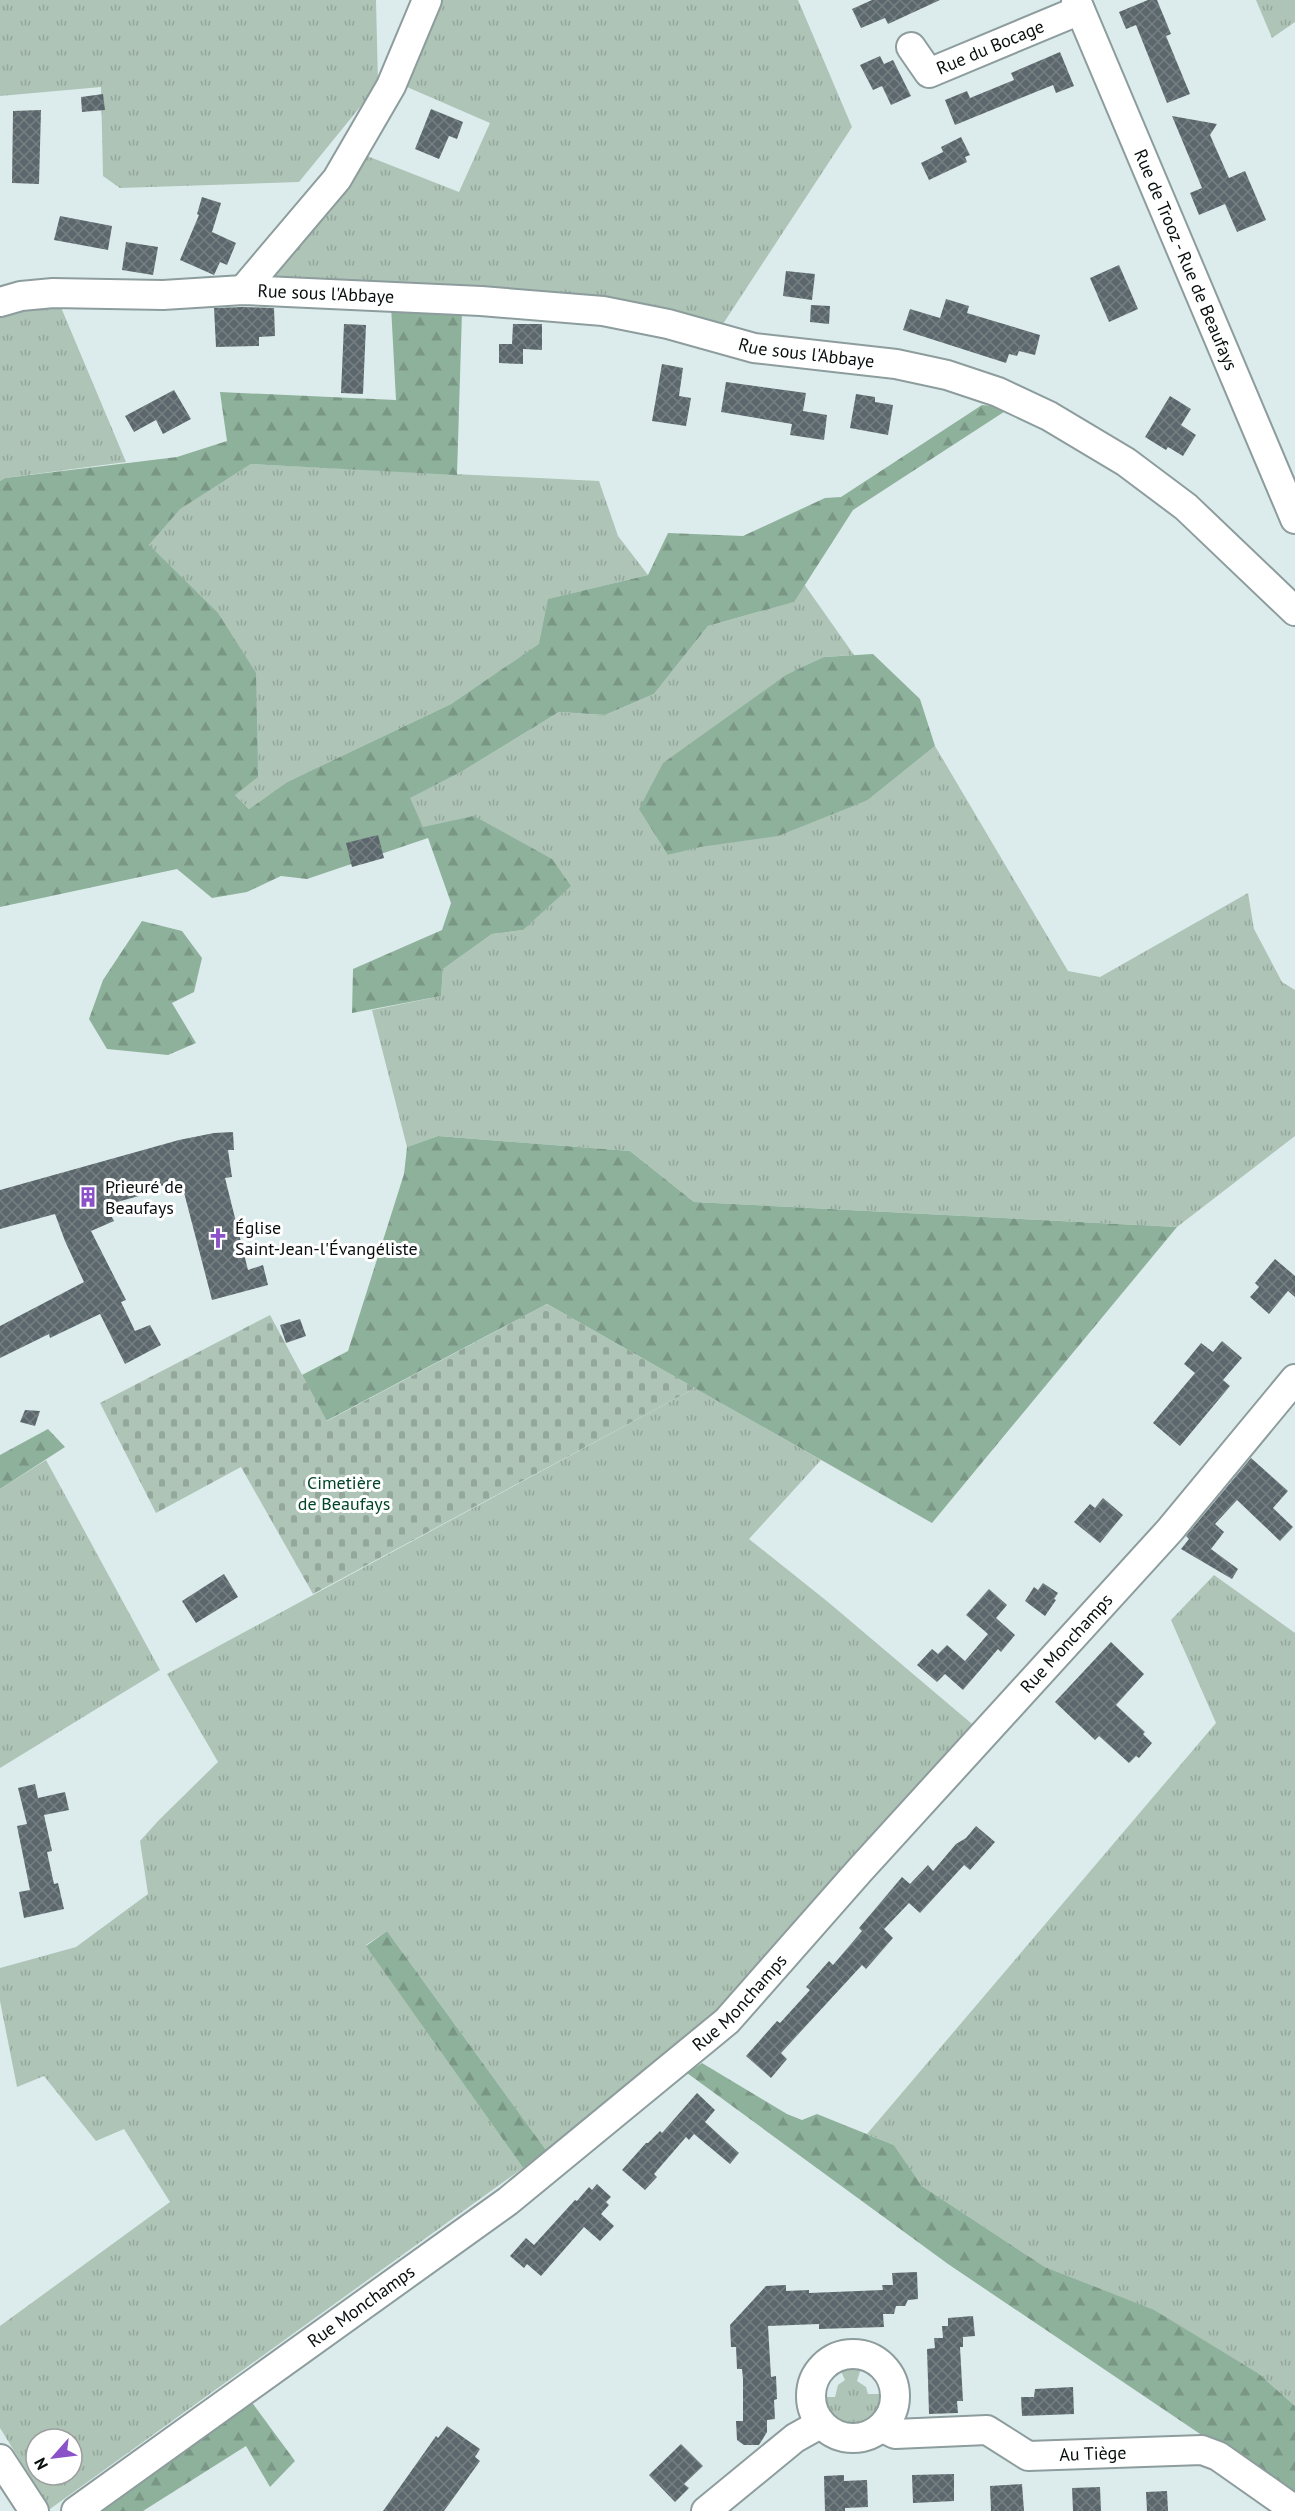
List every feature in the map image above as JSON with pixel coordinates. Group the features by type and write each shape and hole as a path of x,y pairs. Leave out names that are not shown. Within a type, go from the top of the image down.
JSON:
{"street":[{"name":"Rue sous l'Abbaye","path":"243,290 337,179 391,86 427,0"},
{"name":"Rue du Bocage","path":"911,47 928,73 1078,5"},
{"name":"Rue de Trooz - Rue de Beaufays","path":"1078,5 1295,519"},
{"name":"Rue sous l'Abbaye","path":"0,302 21,296 53,293 163,295 243,290 481,301 603,311 668,324 754,348 896,364 947,375 999,392 1049,416 1126,462 1186,507 1295,611"},
{"name":"Rue Monchamps","path":"76,2511 508,2201 726,2022 860,1870 1170,1530 1295,1379"},
{"path":"856,2353 875,2359 890,2373 896,2392 894,2412 883,2428 868,2437 851,2439 834,2435 820,2424 812,2406 812,2386 821,2368 837,2356 856,2353"},
{"path":"706,2511 795,2438 820,2424"},
{"name":"Au Tiège","path":"883,2428 895,2434 987,2430 1028,2456 1202,2450 1218,2456 1295,2510"},
{"path":"0,2459 34,2511"}],"green space":[{"path":"0,0 376,0 378,85 299,182 120,188 103,176 101,87 0,96"},
{"path":"437,0 798,0 852,127 717,333 542,299 273,277 362,154 459,192 490,123 400,84"},
{"path":"1256,0 1295,0 1295,22 1272,38"},
{"path":"60,305 126,462 5,478 0,481 0,309"},
{"path":"391,306 462,312 457,475 251,464 180,509 149,545 218,613 256,673 258,777 235,795 249,809 287,782 451,704 539,644 548,599 648,575 668,533 743,536 825,498 841,497 982,405 1010,408 853,510 794,602 708,626 654,694 605,715 559,712 461,772 410,798 423,827 474,816 552,859 571,886 523,930 492,934 443,969 441,996 352,1013 353,969 442,930 451,903 428,838 307,879 281,876 247,892 212,898 177,869 0,907 0,481 5,478 177,457 227,441 220,392 396,400"},
{"path":"251,464 599,481 618,536 648,575 549,599 540,644 451,704 287,782 249,809 235,795 149,545 179,509"},
{"path":"804,584 854,655 824,657 668,855 868,800 935,746 1068,971 1100,977 1248,893 1254,929 1282,982 1295,990 1295,1136 1177,1227 694,1202 630,1151 438,1136 407,1147 372,1010 441,996 443,969 492,934 523,930 423,827 409,798 461,772 559,712 605,715 654,694 708,626 793,602"},
{"path":"873,654 920,699 935,746 868,800 778,836 700,847 668,855 639,809 663,763 786,675 824,657"},
{"path":"142,921 182,931 202,958 194,992 172,1003 196,1043 168,1055 107,1049 89,1019 103,980"},
{"path":"438,1136 630,1151 694,1202 1177,1227 932,1523 547,1304 326,1421 302,1375 348,1351 404,1174 407,1147"},
{"name":"Cimetière de Beaufays","path":"547,1304 695,1388 313,1594 241,1467 156,1513 100,1403 270,1315 327,1421"},
{"path":"695,1388 821,1460 749,1539 828,1602 978,1729 685,2045 546,2150 387,1931 366,1945 523,2168 84,2484 84,2427 24,2427 24,2467 0,2428 0,2326 170,2202 124,2129 96,2141 44,2076 17,2087 0,2001 0,1968 76,1947 148,1894 140,1841 218,1762 167,1674"},
{"path":"48,1429 65,1447 0,1489 0,1455"},
{"path":"46,1460 160,1670 0,1768 0,1489"},
{"path":"1214,1575 1295,1633 1295,2406 1258,2373 1154,2311 1045,2267 922,2186 894,2145 867,2134 1216,1723 1171,1620"},
{"path":"387,1931 546,2150 523,2168 366,1946"},
{"path":"702,2063 787,2114 802,2120 817,2114 894,2145 922,2186 1045,2267 1154,2310 1258,2373 1295,2406 1295,2498 948,2264 687,2073"},
{"path":"844,2364 862,2365 857,2381 866,2387 868,2394 885,2394 882,2409 874,2420 864,2426 840,2427 830,2421 822,2411 819,2397 835,2397 838,2385 845,2380 839,2367"},
{"path":"248,2397 295,2461 270,2487 246,2446 143,2511 95,2511"},
{"path":"36,2487 81,2487 50,2509"}],"building":[{"path":"872,0 940,0 888,24 885,18 861,28 852,9"},
{"path":"1148,0 1157,0 1171,34 1166,36 1190,94 1167,103 1136,25 1126,29 1119,12"},
{"path":"1060,52 1074,86 1056,93 1053,85 955,125 945,100 967,91 970,98 1014,80 1011,73"},
{"path":"880,56 884,64 893,60 911,96 891,105 882,86 873,90 860,65"},
{"path":"103,94 105,110 82,112 81,97"},
{"path":"431,109 463,122 457,139 449,136 439,159 415,149"},
{"path":"41,110 39,184 12,183 13,111"},
{"path":"1172,116 1217,124 1210,135 1229,178 1245,171 1266,220 1237,232 1225,204 1199,215 1190,193 1202,188"},
{"path":"961,137 970,155 965,157 967,162 929,180 921,163 943,152 941,147"},
{"path":"202,197 221,203 212,232 236,243 227,265 220,262 214,275 180,260 199,215 197,214"},
{"path":"60,216 112,226 108,250 54,240"},
{"path":"126,242 158,247 153,275 122,270"},
{"path":"1119,265 1138,309 1109,322 1090,278"},
{"path":"786,271 815,274 812,300 783,296"},
{"path":"946,299 969,306 967,313 1040,335 1035,355 1019,351 1017,356 1009,354 1006,363 903,330 910,309 940,318"},
{"path":"811,305 830,306 829,324 810,322"},
{"path":"214,308 274,308 275,336 259,337 259,346 216,347"},
{"path":"344,324 366,325 363,394 341,393"},
{"path":"513,324 542,324 542,350 523,349 523,364 499,363 499,344 512,344"},
{"path":"662,364 683,368 679,396 691,398 686,426 652,421"},
{"path":"726,382 806,393 803,411 827,415 824,440 790,435 792,424 721,412"},
{"path":"174,390 191,419 163,434 156,420 134,432 125,416"},
{"path":"856,394 875,397 875,402 893,405 888,435 850,428"},
{"path":"1170,396 1191,409 1181,425 1196,435 1183,456 1168,447 1166,450 1145,437"},
{"path":"378,835 384,858 352,867 346,843"},
{"path":"233,1132 234,1150 228,1150 232,1177 225,1178 248,1270 263,1265 268,1285 212,1300 181,1181 138,1192 139,1196 106,1205 114,1221 91,1231 126,1300 121,1302 135,1331 150,1325 161,1345 125,1364 100,1314 50,1338 49,1334 0,1358 0,1326 84,1282 55,1214 0,1229 0,1190 179,1140"},
{"path":"1275,1259 1295,1276 1295,1297 1288,1291 1269,1314 1250,1297 1259,1287 1255,1283"},
{"path":"300,1319 306,1336 286,1343 280,1325"},
{"path":"1222,1341 1242,1358 1223,1380 1230,1386 1180,1446 1153,1423 1195,1373 1184,1364 1201,1343 1213,1352"},
{"path":"25,1410 40,1411 35,1426 20,1422"},
{"path":"1251,1458 1288,1491 1273,1508 1293,1527 1280,1541 1237,1500 1215,1524 1224,1532 1211,1549 1238,1569 1232,1579 1181,1549 1189,1539 1186,1536"},
{"path":"1103,1498 1123,1515 1100,1543 1074,1522 1090,1504 1095,1508"},
{"path":"224,1574 238,1597 196,1623 182,1601"},
{"path":"1043,1583 1058,1593 1045,1616 1025,1601 1034,1587 1038,1590"},
{"path":"989,1589 1007,1605 996,1618 1015,1635 1001,1652 998,1649 963,1690 945,1674 937,1682 917,1665 932,1649 938,1654 947,1645 965,1661 988,1634 966,1615"},
{"path":"1111,1642 1144,1674 1116,1705 1145,1732 1143,1734 1152,1743 1139,1758 1136,1756 1129,1763 1099,1736 1095,1740 1055,1702"},
{"path":"35,1784 38,1798 65,1792 69,1810 44,1815 52,1851 47,1852 54,1884 58,1883 64,1909 24,1918 19,1892 30,1890 17,1826 27,1824 18,1788"},
{"path":"976,1826 995,1842 970,1870 964,1865 920,1913 909,1903 884,1929 893,1938 866,1969 862,1965 781,2053 787,2059 771,2078 746,2056 777,2021 780,2023 810,1990 806,1987 829,1961 833,1965 862,1931 859,1928 902,1877 910,1884 928,1865 933,1871 956,1844 966,1838"},
{"path":"697,2093 715,2110 705,2122 739,2153 730,2164 694,2134 689,2140 686,2137 654,2174 657,2177 645,2190 622,2170 646,2143 660,2131 662,2133"},
{"path":"597,2184 611,2197 606,2202 609,2205 601,2214 614,2226 600,2241 584,2227 541,2276 527,2264 524,2268 510,2256 526,2238 534,2245 575,2200 577,2201 589,2187 592,2190"},
{"path":"917,2272 918,2299 908,2300 905,2306 896,2306 894,2314 883,2314 884,2327 819,2329 819,2324 768,2326 771,2377 776,2376 775,2419 767,2420 767,2432 759,2445 744,2445 737,2440 736,2421 743,2421 743,2379 742,2369 737,2369 736,2347 731,2347 730,2325 766,2286 786,2285 786,2291 809,2290 809,2293 883,2290 882,2285 893,2285 892,2273"},
{"path":"973,2316 975,2336 963,2337 963,2347 960,2347 963,2401 957,2401 958,2413 929,2414 927,2349 935,2348 934,2338 943,2338 942,2326 948,2326 948,2318"},
{"path":"1073,2387 1074,2414 1022,2416 1021,2397 1034,2397 1035,2389"},
{"path":"447,2426 480,2449 475,2457 480,2461 444,2511 383,2511 436,2436 438,2438"},
{"path":"681,2444 703,2466 684,2484 689,2488 675,2502 649,2475"},
{"path":"954,2474 954,2501 913,2503 912,2475"},
{"path":"844,2475 844,2481 867,2480 868,2507 845,2508 845,2511 825,2511 824,2476"},
{"path":"1022,2484 1024,2511 991,2511 990,2486"},
{"path":"1100,2487 1101,2511 1073,2511 1072,2488"},
{"path":"1167,2491 1168,2511 1147,2511 1146,2492"}],"place":[{"name":"Prieuré de Beaufays","path":"88,1197"},
{"name":"Église Saint-Jean-l'Évangéliste","path":"218,1238"}]}
